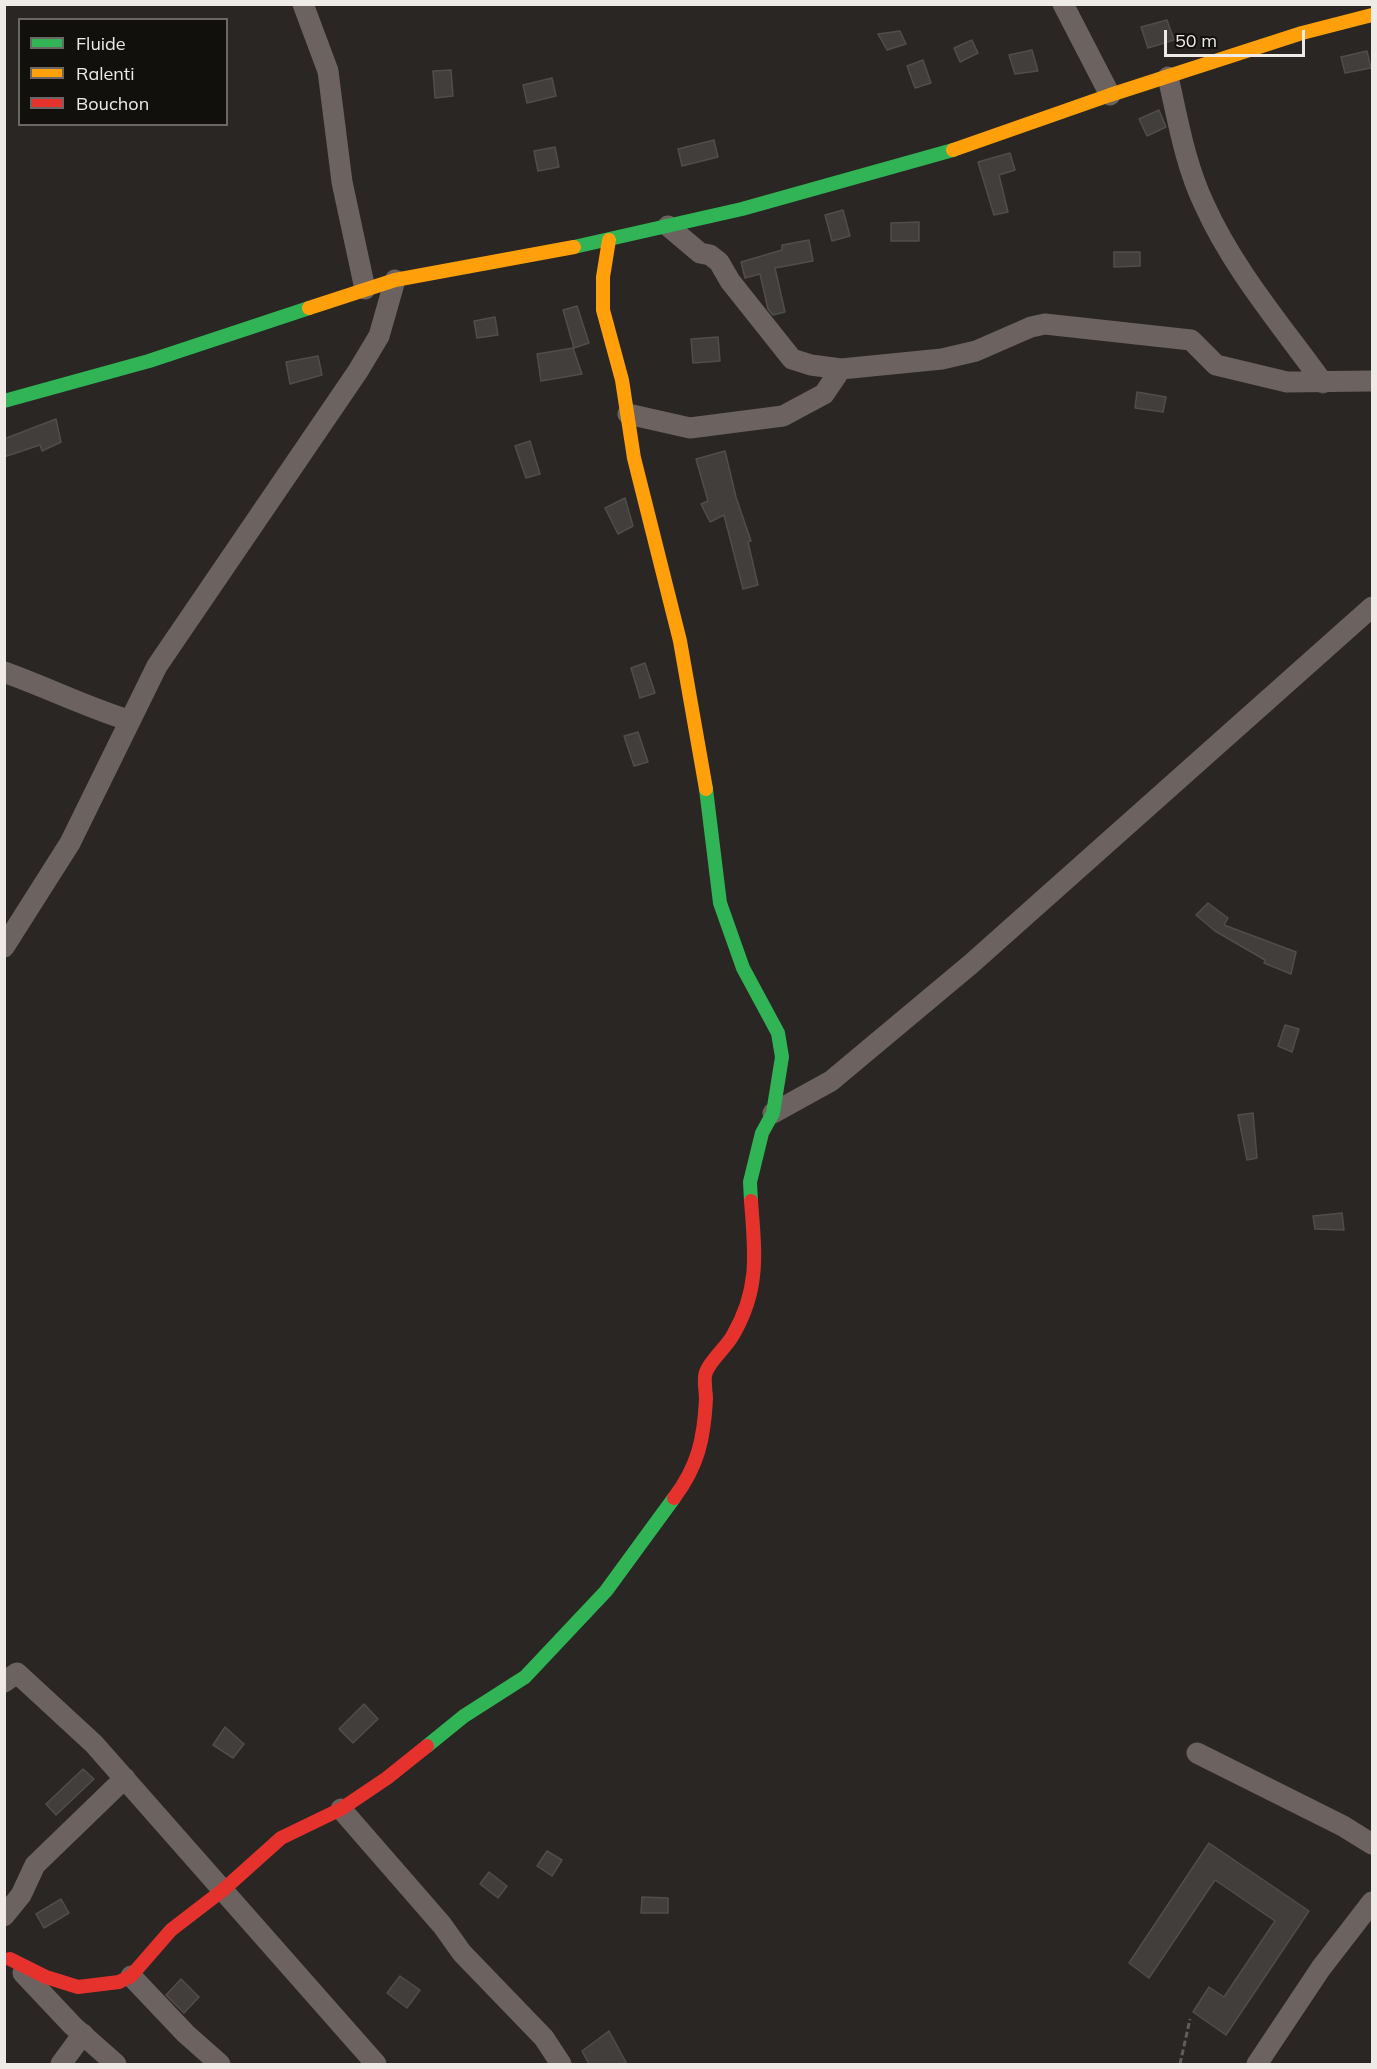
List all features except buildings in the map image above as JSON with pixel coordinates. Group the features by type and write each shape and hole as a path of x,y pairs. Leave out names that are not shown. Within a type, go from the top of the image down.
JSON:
{"street":[{"path":"303,4 328,71 342,182 365,289"},
{"path":"1063,4 1110,95"},
{"path":"4,401 149,361 395,280 609,240 742,209 963,147 1110,95 1302,33 1372,15"},
{"path":"1168,77 1191,172 1204,205 1225,246 1323,383"},
{"path":"668,226 700,253 719,262 730,281 792,359 811,365 841,369 942,358 976,351 1030,327 1045,324 1191,340 1216,365 1287,382 1323,383 1358,379 1372,381"},
{"path":"7,1956 46,1977 78,1987 119,1982 131,1976 171,1930 223,1890 281,1838 341,1809 387,1778 464,1716 525,1677 606,1591 692,1474 700,1445 706,1399 705,1372 732,1337 744,1314 753,1286 756,1268 750,1182 762,1133 773,1113 782,1057 778,1033 743,968 731,940 720,903 712,823 680,641 634,458 627,414 603,310 603,277 609,240"},
{"path":"4,947 70,843 128,720 157,666 358,371 379,336 395,280"},
{"path":"627,414 690,428 783,416 824,394 841,369"},
{"path":"773,1113 831,1081 971,964 1372,607"},
{"path":"4,672 48,687 98,710 128,720"},
{"path":"4,1682 17,1673 94,1744 376,2064"},
{"path":"1197,1753 1343,1826 1372,1844"},
{"path":"4,1916 21,1895 35,1865 125,1778"},
{"path":"341,1809 442,1925 462,1953 544,2038 561,2064"},
{"path":"1257,2064 1321,1968 1372,1904"},
{"path":"7,1956 83,2034 116,2064"},
{"path":"131,1976 186,2034 220,2064"},
{"path":"61,2064 83,2034"}],"path":[{"path":"1180,2064 1190,2019"}],"traffic: fast":[{"path":"574,247 742,209 953,150"},
{"path":"4,401 149,361 309,308"},
{"path":"706,789 720,903 743,968 778,1033 782,1057 773,1113 762,1133 750,1182 751,1201"},
{"path":"427,1746 464,1716 525,1677 606,1591 674,1498"}],"traffic: slow":[{"path":"953,150 1110,95 1302,33 1372,15"},
{"path":"609,240 603,277 603,310 622,380 634,458 680,641 706,789"},
{"path":"309,308 395,280 574,247"}],"traffic: jam":[{"path":"674,1498 689,1475 698,1452 705,1413 706,1372 733,1335 748,1302 754,1270 751,1201"},
{"path":"10,1959 46,1977 78,1987 119,1982 131,1976 171,1930 223,1890 281,1838 341,1809 387,1778 427,1746"}]}
